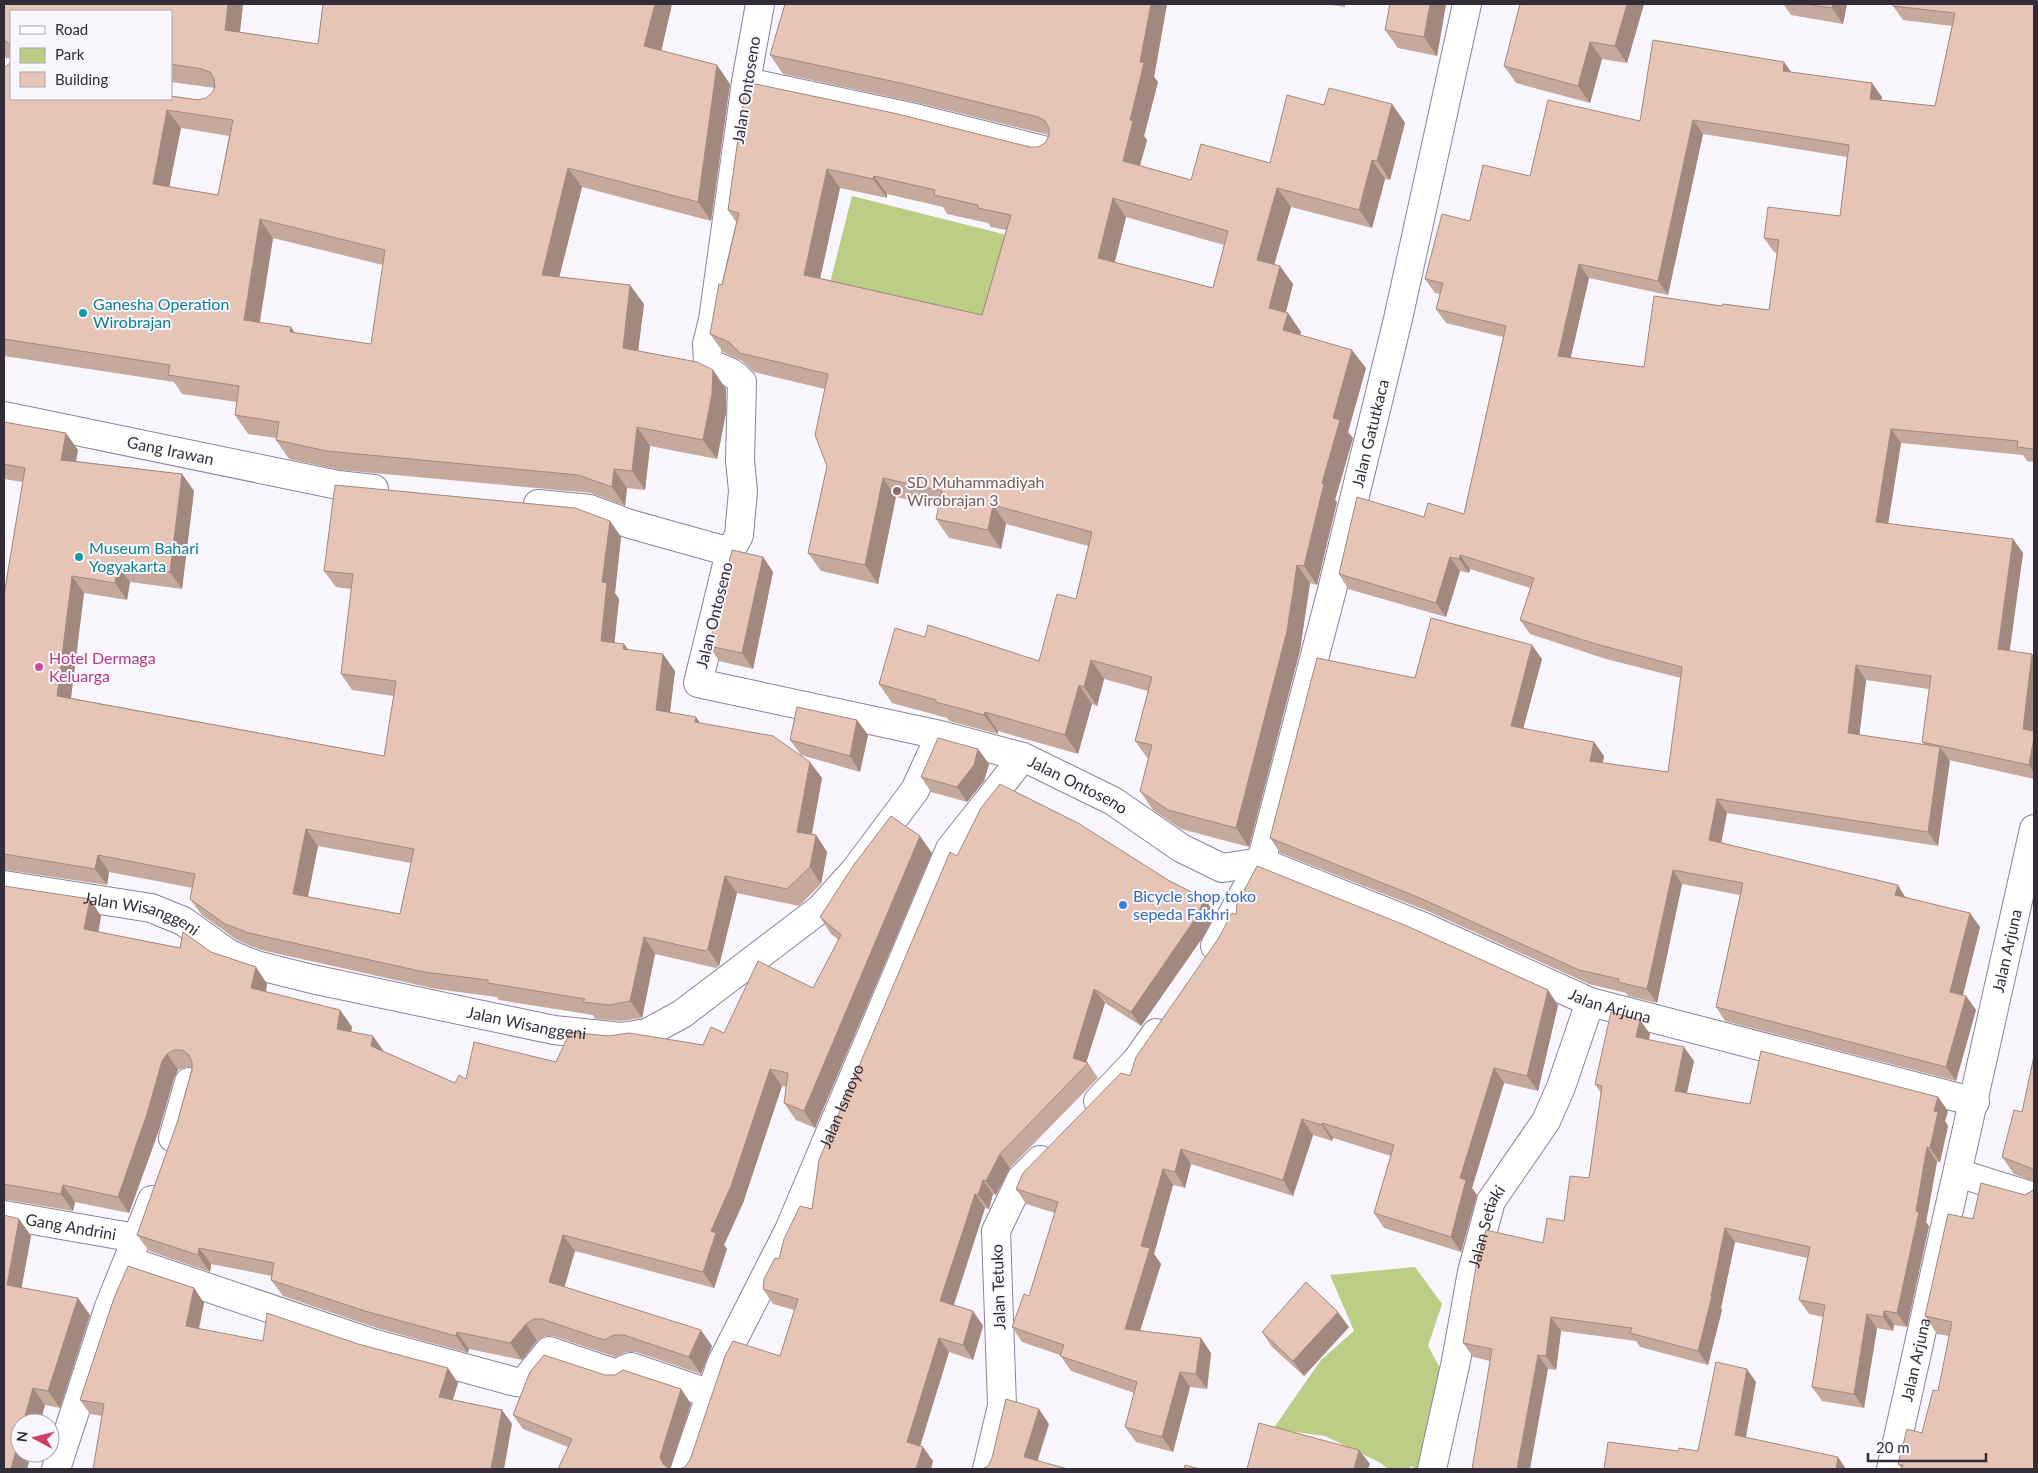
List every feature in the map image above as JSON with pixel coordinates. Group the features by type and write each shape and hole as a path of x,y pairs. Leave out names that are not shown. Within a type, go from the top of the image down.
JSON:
{"street":[{"name":"Jalan Ontoseno","path":"760,4 746,82 714,320 707,344 708,362 730,371 742,382 740,460 743,491 739,535 730,552 698,683 940,735 1023,757 1112,801 1181,848 1222,868 1261,862"},
{"name":"Jalan Gatutkaca","path":"1261,862 1331,594 1396,328 1467,4"},
{"path":"746,82 915,118 1047,151"},
{"name":"Gang Irawan","path":"4,416 338,485 396,491"},
{"path":"512,502 590,509 630,524 730,552"},
{"name":"Jalan Wisanggeni","path":"4,884 151,908 183,921 229,954 256,965 312,979 554,1030 622,1037 647,1033 682,1014 820,909 856,869 915,790 940,735"},
{"name":"Jalan Ismoyo","path":"685,1469 721,1364 789,1230 950,849 1023,757"},
{"name":"Jalan Arjuna","path":"1891,1469 1975,1102 2034,829"},
{"path":"1199,970 1233,916 1261,862"},
{"name":"Jalan Arjuna","path":"1261,862 1424,927 1590,1002 1975,1102"},
{"name":"Jalan Setiaki","path":"1432,1469 1456,1361 1472,1272 1491,1201 1546,1121 1561,1086 1590,1002"},
{"path":"1082,1116 1137,1060 1171,1011"},
{"path":"56,1469 109,1307 163,1167 188,1082"},
{"name":"Jalan Tetuko","path":"987,1469 1002,1406 996,1231 1021,1179 1055,1144"},
{"path":"1958,1173 2034,1197"},
{"name":"Gang Andrini","path":"4,1215 132,1250 372,1343 516,1382 523,1383 549,1351 620,1375 625,1369 631,1367 711,1394"}],"green space":[{"path":"852,196 1011,236 990,324 830,283"},
{"path":"1415,1267 1442,1304 1428,1346 1450,1386 1436,1469 1415,1469 1411,1466 1409,1469 1388,1469 1379,1462 1325,1436 1273,1429 1321,1360 1354,1331 1330,1275"}],"building":[{"path":"4,4 228,4 225,30 318,44 323,4 655,4 644,46 717,65 698,202 568,168 542,275 630,285 623,348 697,362 713,370 712,394 703,440 637,427 632,471 614,469 612,487 578,475 327,451 276,440 279,422 235,415 239,386 168,375 170,365 4,339 4,68 10,63 10,100 172,100 172,96 198,100 206,98 215,87 214,79 210,72 172,64 172,10 10,10 10,46 4,40","holes":["167,110 233,120 218,195 153,184","260,219 385,250 371,344 290,332 291,327 244,320"]},
{"path":"785,4 1151,4 1140,62 1144,63 1130,120 1133,121 1123,161 1191,180 1201,144 1270,163 1287,95 1324,105 1329,88 1392,104 1377,161 1372,160 1359,210 1277,188 1257,260 1280,266 1269,308 1288,313 1283,330 1352,350 1333,418 1340,420 1322,483 1324,484 1304,566 1297,565 1287,631 1236,828 1168,810 1140,791 1152,745 1135,741 1152,677 1091,660 1084,687 1079,685 1065,735 985,712 984,715 936,702 936,700 879,684 895,628 925,637 928,625 1039,661 1057,594 1076,599 1092,532 993,505 988,530 936,519 942,491 883,478 865,565 808,553 827,466 815,435 828,374 740,353 729,342 710,334 719,284 722,285 739,213 728,210 746,82 898,114 1030,147 1038,147 1045,143 1049,136 1049,128 1045,121 1038,117 905,84 770,55","holes":["827,169 873,179 874,176 935,190 934,195 978,205 978,208 1011,215 982,315 804,275","1113,198 1228,231 1213,288 1098,258"]},
{"path":"1390,4 1430,4 1424,37 1385,30"},
{"path":"1520,4 1627,4 1615,46 1590,42 1578,86 1504,66"},
{"path":"1806,4 1833,4 1832,8"},
{"path":"1893,4 2034,4 2034,449 2017,447 2018,441 1891,429 1876,522 2013,539 1998,649 2032,654 2023,729 2034,731 2029,765 1922,742 1931,676 1856,665 1848,733 1940,747 1928,832 1717,799 1709,840 1898,885 1895,895 1970,913 1950,992 1966,996 1946,1067 1716,1007 1743,883 1673,870 1647,989 1618,982 1619,979 1579,970 1420,898 1270,838 1317,658 1415,678 1431,618 1532,645 1511,726 1594,742 1590,761 1668,772 1682,667 1596,644 1520,620 1534,578 1460,555 1459,559 1450,557 1436,603 1339,574 1357,497 1424,517 1428,503 1464,514 1506,326 1436,309 1443,283 1425,279 1442,214 1470,221 1483,165 1530,176 1548,100 1640,121 1653,40 1784,62 1783,71 1872,83 1870,99 1935,106 1955,13 1893,6","holes":["1693,120 1849,145 1840,216 1768,207 1764,238 1779,240 1769,310 1723,304 1722,306 1654,296 1644,367 1558,356 1579,264 1658,281"]},
{"path":"4,422 66,433 61,460 182,474 170,572 118,566 115,583 72,576 57,696 384,756 396,681 341,674 353,574 324,571 335,485 575,508 610,521 602,582 607,583 601,641 624,644 623,649 663,654 656,710 696,717 695,722 773,736 810,762 797,832 816,835 810,867 787,889 725,876 708,949 705,951 644,937 630,1001 609,1005 583,1002 585,999 488,983 488,980 424,972 249,933 225,924 190,899 195,874 98,855 95,869 4,854 4,595 25,468 4,464","holes":["306,829 414,849 400,914 293,894"]},
{"path":"732,550 763,557 742,653 709,646"},
{"path":"797,707 857,720 850,756 790,740"},
{"path":"938,738 978,749 974,765 957,787 921,777"},
{"path":"1000,784 1078,823 1168,880 1205,899 1193,922 1131,1012 1094,989 1073,1058 1088,1063 1000,1154 986,1181 983,1180 978,1195 975,1194 940,1301 973,1311 963,1345 939,1338 907,1442 923,1447 916,1469 679,1469 685,1467 690,1460 725,1356 733,1341 780,1356 798,1299 763,1289 764,1279 775,1258 779,1259 784,1239 800,1206 812,1209 819,1160 950,852 957,856 981,808"},
{"path":"891,816 920,836 804,1111 784,1103 788,1073 770,1069 731,1186 711,1231 716,1233 703,1272 563,1235 549,1282 701,1330 689,1357 624,1335 614,1335 604,1340 542,1319 534,1319 526,1324 510,1343 457,1332 456,1336 365,1311 271,1280 274,1263 199,1248 198,1255 137,1235 177,1123 192,1070 192,1062 189,1055 182,1050 174,1050 167,1054 162,1061 147,1114 118,1197 63,1185 61,1194 4,1184 4,886 90,899 84,929 180,948 183,932 211,952 256,967 251,988 340,1010 337,1029 373,1036 371,1046 455,1083 459,1075 466,1079 474,1042 556,1062 570,1032 608,1036 629,1033 703,1045 711,1027 724,1033 758,961 813,988 841,935 820,917 853,866"},
{"path":"1257,866 1407,926 1548,990 1527,1076 1494,1068 1460,1178 1466,1180 1451,1237 1374,1213 1394,1145 1322,1123 1322,1125 1302,1119 1283,1180 1181,1149 1175,1172 1163,1169 1141,1246 1150,1248 1125,1329 1201,1338 1196,1374 1180,1372 1162,1437 1125,1427 1137,1382 1060,1356 1064,1345 1012,1327 1024,1294 1029,1296 1058,1202 1016,1189 1023,1173 1121,1073 1130,1076 1136,1057 1218,939 1232,913 1236,915 1237,904"},
{"path":"1611,1012 1640,1020 1636,1037 1684,1047 1675,1091 1750,1104 1761,1051 1938,1097 1934,1111 1938,1112 1930,1148 1927,1147 1916,1211 1919,1212 1897,1313 1884,1311 1883,1317 1867,1314 1854,1394 1812,1387 1825,1305 1799,1300 1810,1247 1725,1228 1712,1296 1698,1351 1630,1333 1632,1328 1551,1317 1546,1356 1538,1355 1517,1469 1472,1469 1492,1349 1463,1343 1477,1261 1486,1230 1543,1243 1547,1218 1564,1221 1570,1176 1589,1178 1602,1086 1595,1084"},
{"path":"2034,1056 2034,1171 2002,1157 2014,1110 2022,1112"},
{"path":"1981,1183 2025,1195 2034,1188 2034,1469 1902,1469 1903,1465 1898,1464 1907,1429 1922,1433 1933,1390 1938,1391 1952,1322 1925,1316 1948,1214 1973,1219"},
{"path":"4,1215 19,1219 7,1285 78,1298 48,1391 33,1388 26,1413 10,1413 10,1463 13,1463 11,1469 4,1469"},
{"path":"128,1266 194,1288 186,1326 263,1341 267,1313 358,1344 448,1368 439,1397 502,1410 491,1469 93,1469 104,1404 80,1400 114,1298"},
{"path":"1306,1282 1338,1312 1293,1361 1262,1332"},
{"path":"544,1355 605,1375 615,1375 623,1370 681,1389 660,1457 663,1464 670,1469 558,1469 572,1439 513,1415 530,1372"},
{"path":"1716,1362 1747,1369 1735,1435 1838,1457 1836,1469 1604,1469 1608,1442 1678,1451 1679,1448 1698,1451"},
{"path":"1006,1399 1039,1409 1024,1457 1068,1469 982,1469 988,1466 992,1458"},
{"path":"1259,1423 1359,1450 1354,1469 1247,1469"},
{"path":"1185,1465 1200,1469 1184,1469"}],"place":[{"name":"Ganesha Operation Wirobrajan","path":"83,313"},
{"name":"SD Muhammadiyah Wirobrajan 3","path":"897,491"},
{"name":"Museum Bahari Yogyakarta","path":"79,557"},
{"name":"Hotel Dermaga Keluarga","path":"39,667"},
{"name":"Bicycle shop toko sepeda Fakhri","path":"1123,905"}]}
